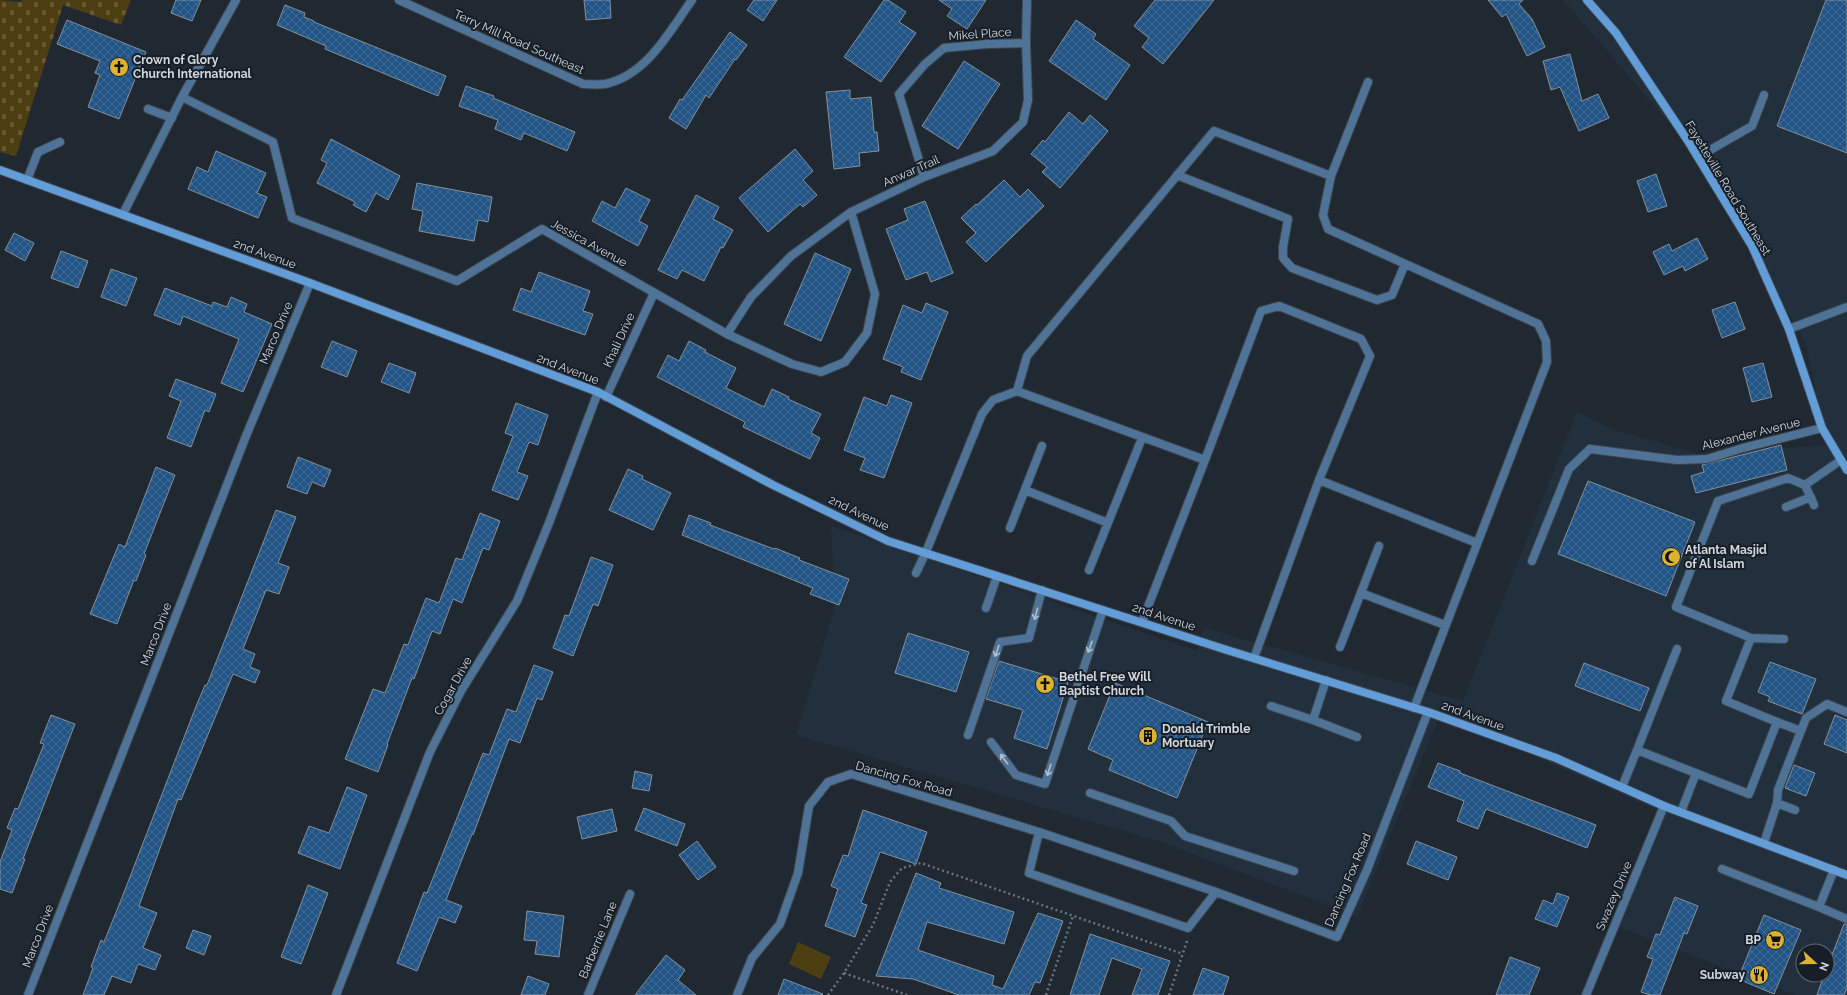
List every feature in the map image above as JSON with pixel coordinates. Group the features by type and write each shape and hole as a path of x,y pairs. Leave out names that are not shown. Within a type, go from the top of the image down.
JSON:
{"street":[{"path":"123,214 182,97 236,0"},
{"name":"Terry Mill Road Southeast","path":"398,0 551,71 583,84 604,84 628,76 644,64 692,0"},
{"name":"Anwar Trail","path":"727,334 751,297 791,256 851,212 924,177 993,151 1023,122 1028,100 1026,43 1027,0"},
{"name":"Fayetteville Road Southeast","path":"1587,0 1616,33 1698,157 1752,246 1789,329 1822,428 1847,470"},
{"name":"Mikel Place","path":"924,177 899,94 925,64 944,48 987,44 1026,43"},
{"path":"1368,82 1331,176 1323,215 1328,229 1538,324 1546,342 1547,362 1414,708"},
{"path":"1698,157 1752,126 1764,95"},
{"name":"Jessica Avenue","path":"182,97 274,142 292,218 457,281 542,229 727,334 792,364 821,372 845,362 867,333 875,294 851,212"},
{"path":"148,109 172,118"},
{"path":"1018,391 1027,356 1214,131 1331,176"},
{"path":"27,180 38,152 60,142"},
{"name":"2nd Avenue","path":"0,170 123,214 598,392 773,485 888,541 1428,712 1556,758 1664,806 1847,875"},
{"path":"1177,175 1288,219 1283,247 1283,258 1292,268 1377,300 1392,295 1406,264"},
{"name":"Marco Drive","path":"28,995 246,436 310,284"},
{"name":"Khali Drive","path":"606,397 654,293"},
{"path":"1142,622 1261,311 1279,306 1361,339 1370,356 1319,480 1254,658"},
{"path":"1789,329 1847,307"},
{"path":"916,573 982,414 993,400 1018,391 1205,460"},
{"name":"Cogar Drive","path":"336,995 430,752 462,691 518,601 598,392"},
{"name":"Alexander Avenue","path":"1532,561 1569,469 1590,449 1678,460 1708,459 1743,448 1822,428"},
{"path":"1089,570 1142,438"},
{"path":"1010,528 1042,446"},
{"path":"1805,485 1841,460"},
{"path":"1784,639 1751,638 1676,607 1718,501 1788,478 1805,485 1812,501 1786,507"},
{"path":"1319,480 1477,543"},
{"path":"1025,490 1108,523"},
{"path":"1340,647 1379,546"},
{"path":"986,608 997,576"},
{"path":"968,735 1000,642 1029,638 1042,590"},
{"path":"1361,593 1445,625"},
{"path":"991,742 1016,775 1045,784 1103,610"},
{"path":"1751,638 1726,701 1801,731"},
{"path":"1622,787 1677,649"},
{"path":"1313,720 1326,680"},
{"path":"1764,843 1777,803 1778,790 1806,718 1827,704 1847,712"},
{"path":"1271,706 1357,736"},
{"name":"Dancing Fox Road","path":"738,995 752,958 780,924 798,873 809,806 828,782 850,774 1039,832 1216,892 1337,937 1367,870 1428,712"},
{"path":"1637,750 1749,794 1777,722"},
{"path":"1681,812 1696,773"},
{"path":"1090,793 1171,821 1185,836 1294,871"},
{"path":"1777,803 1795,810"},
{"name":"Swazey Drive","path":"1586,995 1664,806"},
{"path":"1039,832 1029,873 1188,928 1216,892"},
{"path":"1722,869 1847,919"},
{"path":"1819,908 1834,870"},
{"name":"Barberrie Lane","path":"588,995 630,894"}],"path":[{"path":"828,995 844,973 873,925 890,882 902,868 921,863 1183,954"},
{"path":"1046,995 1073,916"},
{"path":"1169,995 1187,941 1188,928"},
{"path":"844,973 907,995"}],"shaded area":[{"path":"1563,0 1847,0 1847,995 1796,995 1618,927 1662,812 1440,715 1357,916 1161,842 796,735 835,607 831,526 1197,651 1204,628 1463,701 1577,412 1614,430 1700,454 1828,445 1805,342 1689,146"}],"green space":[{"path":"0,0 21,2 22,0 131,0 121,25 63,5 16,156 0,152"},
{"path":"798,942 831,957 821,979 789,964"}],"building":[{"path":"176,0 201,0 192,21 171,13"},
{"path":"584,0 610,0 611,18 586,20"},
{"path":"754,0 777,0 763,21 747,10"},
{"path":"884,0 888,0 906,12 899,22 916,33 881,82 844,57"},
{"path":"939,0 986,0 967,29 947,16 952,9"},
{"path":"1155,0 1214,0 1163,64 1142,47 1149,38 1134,26"},
{"path":"1488,0 1523,0 1519,4 1532,19 1545,47 1527,56 1506,14 1502,17"},
{"path":"1826,0 1847,0 1847,153 1777,126"},
{"path":"285,5 305,13 304,17 314,22 446,76 438,96 325,49 326,46 277,25"},
{"name":"Crown of Glory Church International","path":"67,20 146,52 119,119 88,107 100,75 95,73 100,61 57,44"},
{"path":"1076,20 1096,34 1093,39 1130,65 1106,100 1049,61"},
{"path":"730,32 747,45 736,60 735,59 709,98 706,95 686,129 669,118 680,99 682,100"},
{"path":"1570,54 1582,101 1598,94 1609,118 1579,131 1560,87 1551,90 1543,61"},
{"path":"964,61 1000,84 958,149 922,126"},
{"path":"466,86 494,96 493,98 575,132 567,151 524,133 521,140 495,129 498,120 459,106"},
{"path":"850,90 850,99 871,97 874,132 877,132 879,151 859,153 860,166 834,169 826,92"},
{"path":"1069,112 1083,124 1090,115 1108,131 1060,188 1042,172 1047,167 1031,154 1043,140 1045,142"},
{"path":"331,139 400,176 388,200 376,193 366,212 353,205 355,202 317,183 327,163 321,160"},
{"path":"795,149 813,171 803,180 817,195 803,207 800,204 768,232 739,198"},
{"path":"216,151 266,173 257,193 267,197 258,218 188,189 197,167 208,172"},
{"path":"1656,174 1667,206 1648,212 1637,181"},
{"path":"1004,180 1020,197 1028,189 1044,206 986,262 966,242 976,233 961,218"},
{"path":"417,183 492,197 488,222 478,220 474,241 419,231 423,211 412,209"},
{"path":"626,188 650,200 639,221 648,226 638,246 592,221 602,201 615,208"},
{"path":"696,195 719,207 713,219 733,230 723,248 721,247 704,281 682,270 677,279 658,270"},
{"path":"925,201 953,273 931,282 927,272 906,280 886,229 908,220 904,209"},
{"path":"14,233 34,243 25,261 5,250"},
{"path":"1697,238 1708,259 1685,271 1683,266 1664,275 1653,252 1669,244 1672,251"},
{"path":"61,251 88,261 78,288 51,278"},
{"path":"815,253 851,269 821,341 784,324"},
{"path":"111,269 137,278 126,306 101,297"},
{"path":"539,272 590,291 583,311 593,314 585,335 513,310 521,288 531,292"},
{"path":"165,288 212,306 213,302 227,307 231,297 247,304 244,312 272,324 243,392 221,383 239,339 183,316 180,325 154,315"},
{"path":"1735,302 1745,329 1722,338 1712,310"},
{"path":"926,303 948,312 921,380 901,372 903,367 883,359 903,305 922,313"},
{"path":"332,341 357,351 347,377 321,367"},
{"path":"689,341 706,350 705,352 736,368 726,388 764,407 772,389 789,397 788,399 821,414 811,433 820,438 810,459 743,427 745,422 657,377 668,355 679,361"},
{"path":"389,363 416,373 409,393 381,382"},
{"path":"1763,363 1772,397 1752,402 1743,368"},
{"path":"176,379 216,394 209,412 205,410 191,447 167,438 181,401 169,396"},
{"path":"891,395 912,403 884,478 860,470 865,458 844,450 864,397 887,406"},
{"path":"516,403 548,415 538,445 529,442 517,472 528,476 518,500 492,490 513,436 505,433"},
{"path":"1781,445 1787,470 1696,493 1691,476 1704,472 1702,465"},
{"path":"298,457 331,470 324,487 312,482 307,494 287,487"},
{"path":"156,467 175,475 144,554 146,555 136,581 134,580 117,624 90,614 119,544 125,547"},
{"path":"628,469 643,476 642,479 671,493 653,530 609,510"},
{"path":"1588,481 1695,522 1666,596 1558,554"},
{"path":"276,510 296,517 278,563 289,567 279,594 266,590 243,649 255,654 250,667 260,671 255,683 233,674 181,800 178,799 139,906 157,913 143,948 161,955 155,970 138,964 131,983 112,976 104,995 83,995 101,940 104,942 195,709 205,685 207,685"},
{"path":"480,513 500,521 489,550 483,548 462,603 453,599 440,634 432,631 414,679 412,678 378,772 345,759 373,689 385,693 404,644 408,645 426,598 439,603 456,558 462,560"},
{"path":"689,515 711,523 710,525 774,549 775,548 800,558 799,560 849,579 839,605 810,594 813,588 682,535"},
{"path":"591,557 613,565 598,606 593,604 573,656 553,648 565,615 569,616"},
{"path":"908,633 969,652 956,692 895,673"},
{"path":"999,661 1068,682 1047,749 1014,738 1023,710 986,699"},
{"path":"1770,662 1816,679 1802,714 1768,701 1770,697 1758,692"},
{"path":"1584,663 1649,688 1640,711 1575,686"},
{"path":"534,665 553,672 542,700 537,698 520,743 509,739 473,835 472,834 446,900 462,906 455,923 439,917 417,971 397,963 424,892 427,893 483,753 489,755 507,709 516,712"},
{"name":"Donald Trimble Mortuary","path":"1115,683 1208,722 1177,798 1109,770 1113,760 1088,749"},
{"path":"51,715 75,724 23,859 25,859 12,893 0,889 0,862 12,830 7,828 15,808 18,809 44,744 40,743"},
{"path":"1835,715 1847,720 1847,753 1824,744"},
{"path":"1438,763 1460,771 1460,773 1596,825 1587,848 1486,809 1478,829 1457,821 1464,801 1428,787"},
{"path":"1794,765 1815,773 1806,796 1785,788"},
{"path":"635,771 652,775 649,791 632,788"},
{"path":"347,787 367,795 340,869 298,853 309,826 329,833"},
{"path":"644,808 685,824 677,846 635,830"},
{"path":"612,809 617,831 582,839 577,817"},
{"path":"863,810 927,832 916,864 880,852 861,903 867,905 855,937 825,926 838,889 831,886 843,855 848,856"},
{"path":"697,841 716,867 698,880 679,855"},
{"path":"1416,841 1457,857 1448,880 1407,864"},
{"path":"916,873 941,883 939,888 1014,912 1004,944 927,922 918,950 994,976 992,985 1003,989 1038,913 1063,921 1040,983 1035,982 1029,995 959,995 913,979 876,976"},
{"path":"308,885 328,893 301,964 281,957"},
{"path":"1557,893 1569,897 1557,927 1535,919 1543,900 1553,904"},
{"path":"1675,897 1698,906 1687,934 1684,933 1660,995 1650,995 1641,992 1653,959 1647,957 1656,934 1660,935"},
{"path":"527,911 564,916 559,957 535,954 537,941 524,940"},
{"path":"1764,915 1801,930 1774,994 1738,979"},
{"path":"1844,924 1847,924 1847,988 1844,995 1817,995 1821,983 1835,983 1835,947"},
{"path":"193,930 211,936 204,955 186,948"},
{"path":"1090,934 1170,961 1158,995 1132,995 1142,969 1112,958 1099,995 1070,995"},
{"path":"666,955 685,970 678,980 696,995 635,995"},
{"path":"1510,957 1540,968 1529,995 1496,995"},
{"path":"1203,968 1229,977 1223,995 1193,995"},
{"path":"528,976 549,984 545,995 521,995"},
{"path":"784,979 823,994 778,995"}],"place":[{"name":"Crown of Glory Church International","path":"119,67"},
{"name":"Atlanta Masjid of Al Islam","path":"1671,557"},
{"name":"Bethel Free Will Baptist Church","path":"1045,684"},
{"name":"Donald Trimble Mortuary","path":"1148,736"},
{"name":"BP","path":"1775,940"},
{"name":"Subway","path":"1759,975"}]}
